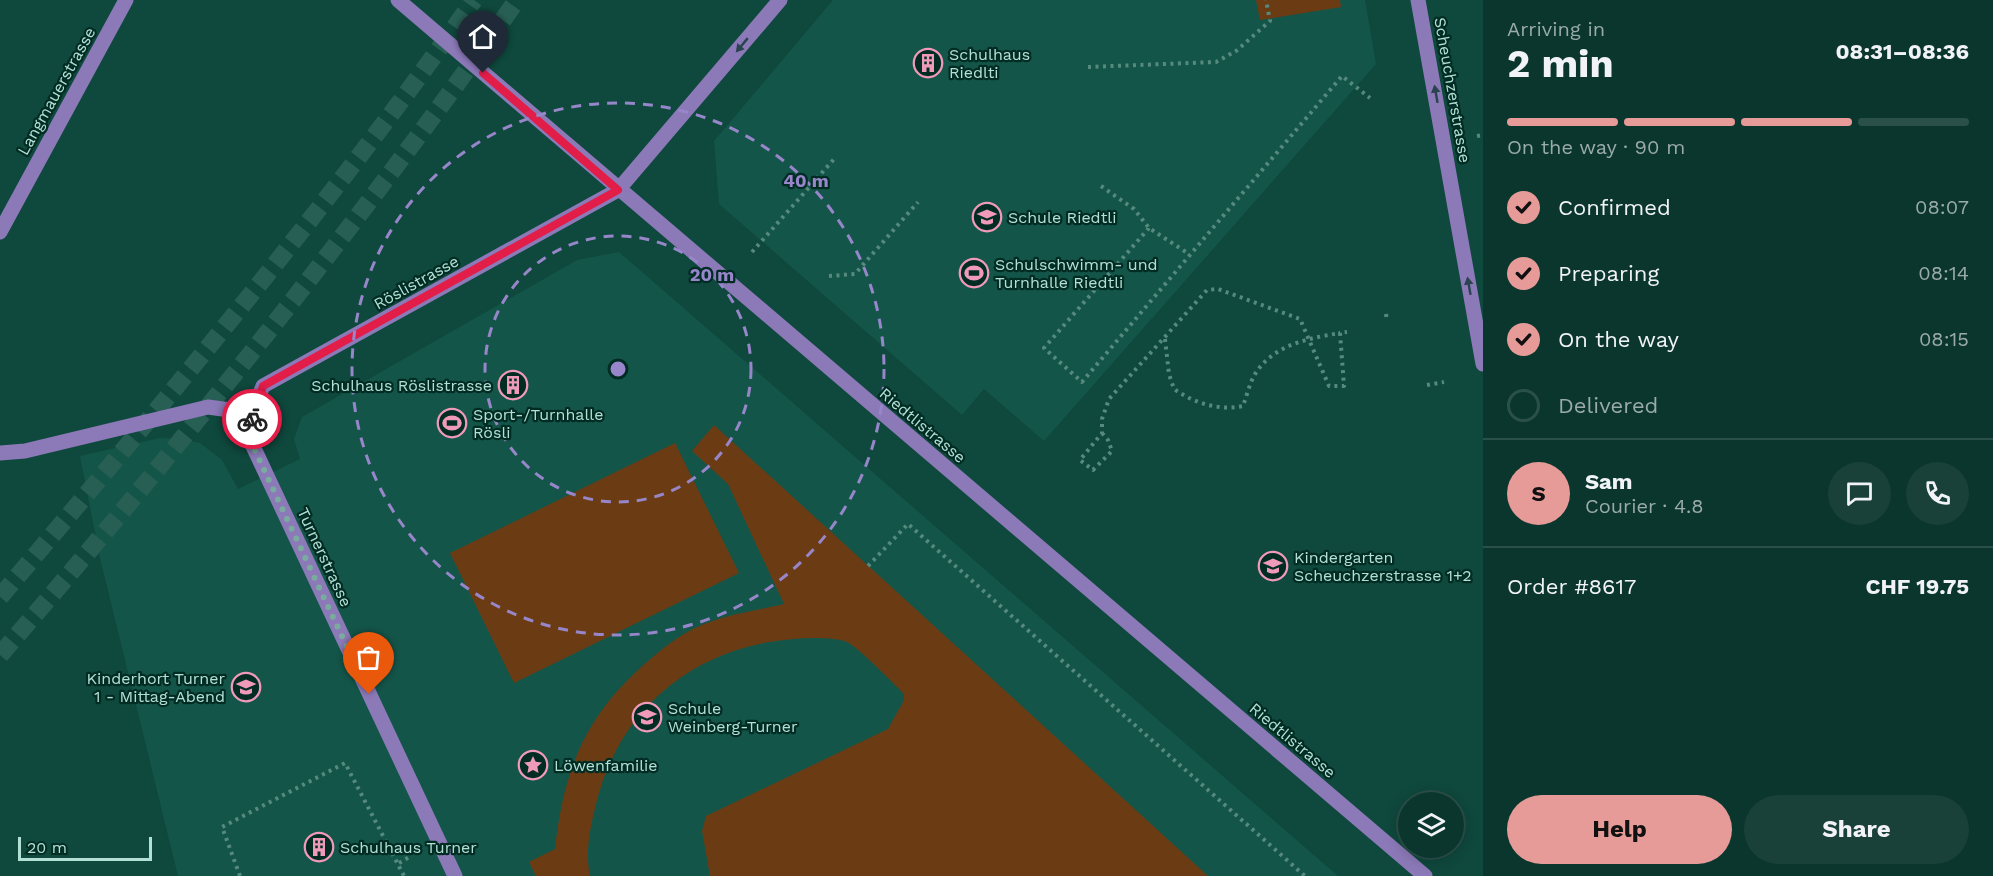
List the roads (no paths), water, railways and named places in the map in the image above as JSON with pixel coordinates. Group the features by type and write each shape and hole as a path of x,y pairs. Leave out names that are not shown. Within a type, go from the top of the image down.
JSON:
{"street":[{"name":"Langmauerstrasse","path":"0,232 126,0"},
{"name":"Riedtlistrasse","path":"398,0 1425,876"},
{"name":"Röslistrasse","path":"252,413 263,386 618,190 780,0"},
{"name":"Scheuchzerstrasse","path":"1418,0 1483,364"},
{"path":"0,453 25,452 208,407 252,413"},
{"name":"Turnerstrasse","path":"252,413 251,442 455,876"}],"tunnel":[{"path":"0,597 184,377 303,229 474,0"},
{"path":"0,655 135,496 331,252 517,0"}],"place":[{"name":"Schulhaus Riedlti","path":"928,63"},
{"name":"Schule Riedtli","path":"987,217"},
{"name":"Schulschwimm- und Turnhalle Riedtli","path":"974,273"},
{"name":"Schulhaus Röslistrasse","path":"513,385"},
{"name":"Sport-/Turnhalle Rösli","path":"452,423"},
{"name":"Kindergarten Scheuchzerstrasse 1+2","path":"1273,566"},
{"name":"Kinderhort Turner 1 - Mittag-Abend","path":"246,687"},
{"name":"Schule Weinberg-Turner","path":"647,717"},
{"name":"Löwenfamilie","path":"533,765"},
{"name":"Schulhaus Turner","path":"319,847"}]}
